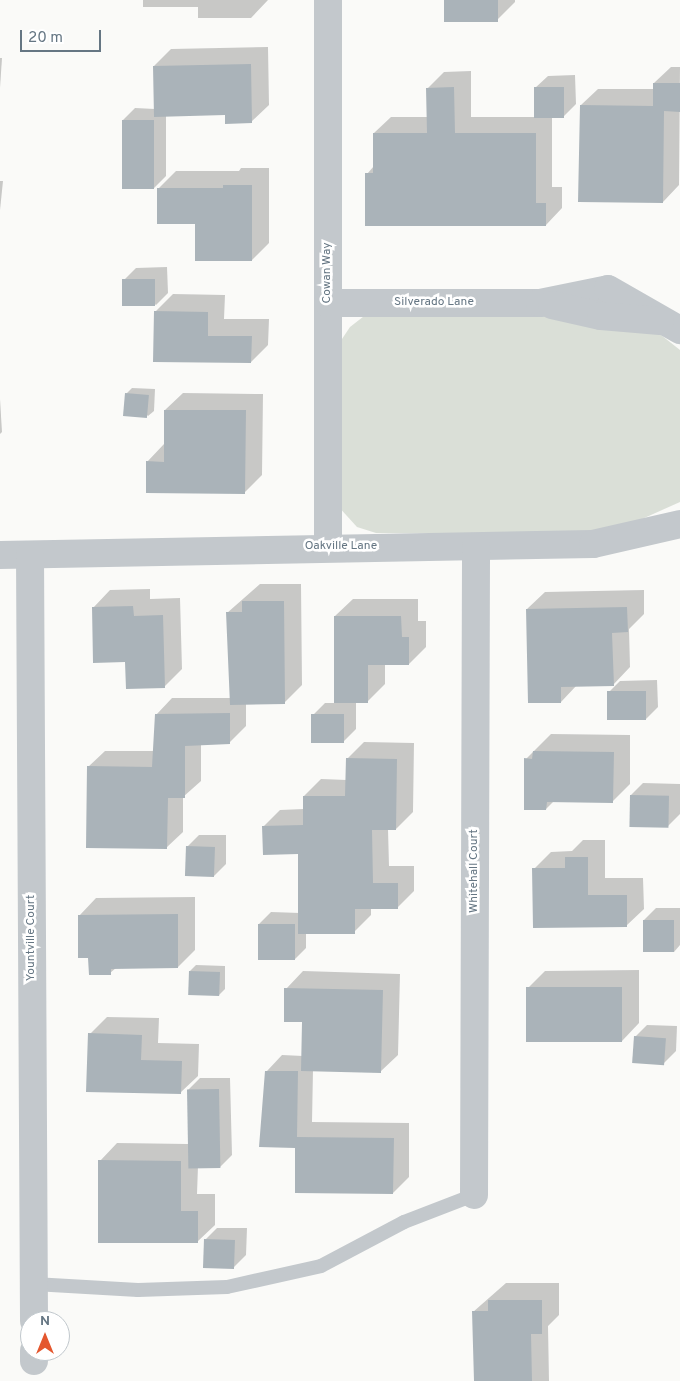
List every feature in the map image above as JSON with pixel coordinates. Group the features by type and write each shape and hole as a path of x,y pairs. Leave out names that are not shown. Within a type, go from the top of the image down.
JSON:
{"street":[{"name":"Cowan Way","path":"328,0 328,547"},
{"name":"Silverado Lane","path":"328,303 540,303 608,289 675,326"},
{"name":"Oakville Lane","path":"0,554 30,555 328,547 476,547 593,544 680,524"},
{"name":"Whitehall Court","path":"474,1195 476,547"},
{"name":"Yountville Court","path":"30,555 34,1311"}],"lane":[{"path":"34,1284 138,1290 227,1287 321,1266 404,1222 474,1195"}],"shaded area":[{"path":"368,313 542,314 656,331 680,350 680,502 633,523 571,534 376,533 357,527 337,505 334,351 350,327"}],"building":[{"path":"444,0 498,0 498,22 444,22"},
{"path":"251,64 252,123 225,124 225,115 154,117 153,66"},
{"path":"653,83 680,83 680,112 664,111 663,203 578,202 580,105 653,106"},
{"path":"454,87 455,133 536,133 536,203 546,203 546,226 365,226 365,173 373,173 373,133 427,133 426,88"},
{"path":"534,87 564,87 564,118 534,118"},
{"path":"122,120 154,120 154,189 122,189"},
{"path":"223,185 252,185 252,261 195,261 195,224 157,224 157,188 223,188"},
{"path":"122,279 155,279 155,306 122,306"},
{"path":"154,311 208,312 208,336 252,336 251,363 153,362"},
{"path":"125,393 149,395 147,418 123,416"},
{"path":"164,410 246,410 245,494 146,493 146,461 164,462"},
{"path":"242,601 284,601 285,704 230,705 226,612 242,612"},
{"path":"133,606 134,616 163,615 165,688 126,689 125,662 93,663 92,607"},
{"path":"627,607 628,632 612,633 614,686 561,687 561,703 528,703 526,609"},
{"path":"334,616 401,616 402,637 409,637 409,665 368,665 368,703 334,703"},
{"path":"607,691 646,691 646,720 607,720"},
{"path":"230,713 230,744 185,746 185,798 168,798 167,849 86,848 87,766 152,767 155,714"},
{"path":"311,714 344,714 344,743 311,743"},
{"path":"533,751 614,752 613,803 547,802 546,810 524,810 524,758 532,759"},
{"path":"346,758 397,759 396,830 372,830 373,883 398,883 398,909 355,909 355,934 298,934 298,854 263,855 262,826 303,825 303,796 345,796"},
{"path":"630,795 669,796 668,828 629,827"},
{"path":"186,846 215,847 214,877 185,876"},
{"path":"565,857 588,857 588,895 627,895 627,927 533,928 532,868 565,868"},
{"path":"178,914 178,968 111,969 111,975 89,975 88,958 78,958 78,915"},
{"path":"643,920 674,920 674,952 643,952"},
{"path":"258,924 295,924 295,960 258,960"},
{"path":"189,971 220,972 219,996 188,995"},
{"path":"526,987 622,987 622,1042 526,1042"},
{"path":"284,988 383,990 381,1073 301,1071 302,1022 284,1022"},
{"path":"88,1033 142,1035 141,1060 182,1061 181,1094 86,1092"},
{"path":"634,1036 666,1038 664,1065 632,1063"},
{"path":"265,1071 298,1071 297,1137 394,1138 393,1194 295,1193 295,1148 259,1147"},
{"path":"219,1089 220,1168 188,1169 187,1090"},
{"path":"98,1160 181,1161 181,1211 198,1211 198,1243 98,1243"},
{"path":"204,1239 235,1240 234,1269 203,1268"},
{"path":"488,1300 542,1300 542,1334 531,1334 532,1381 474,1381 472,1311 488,1311"}]}
